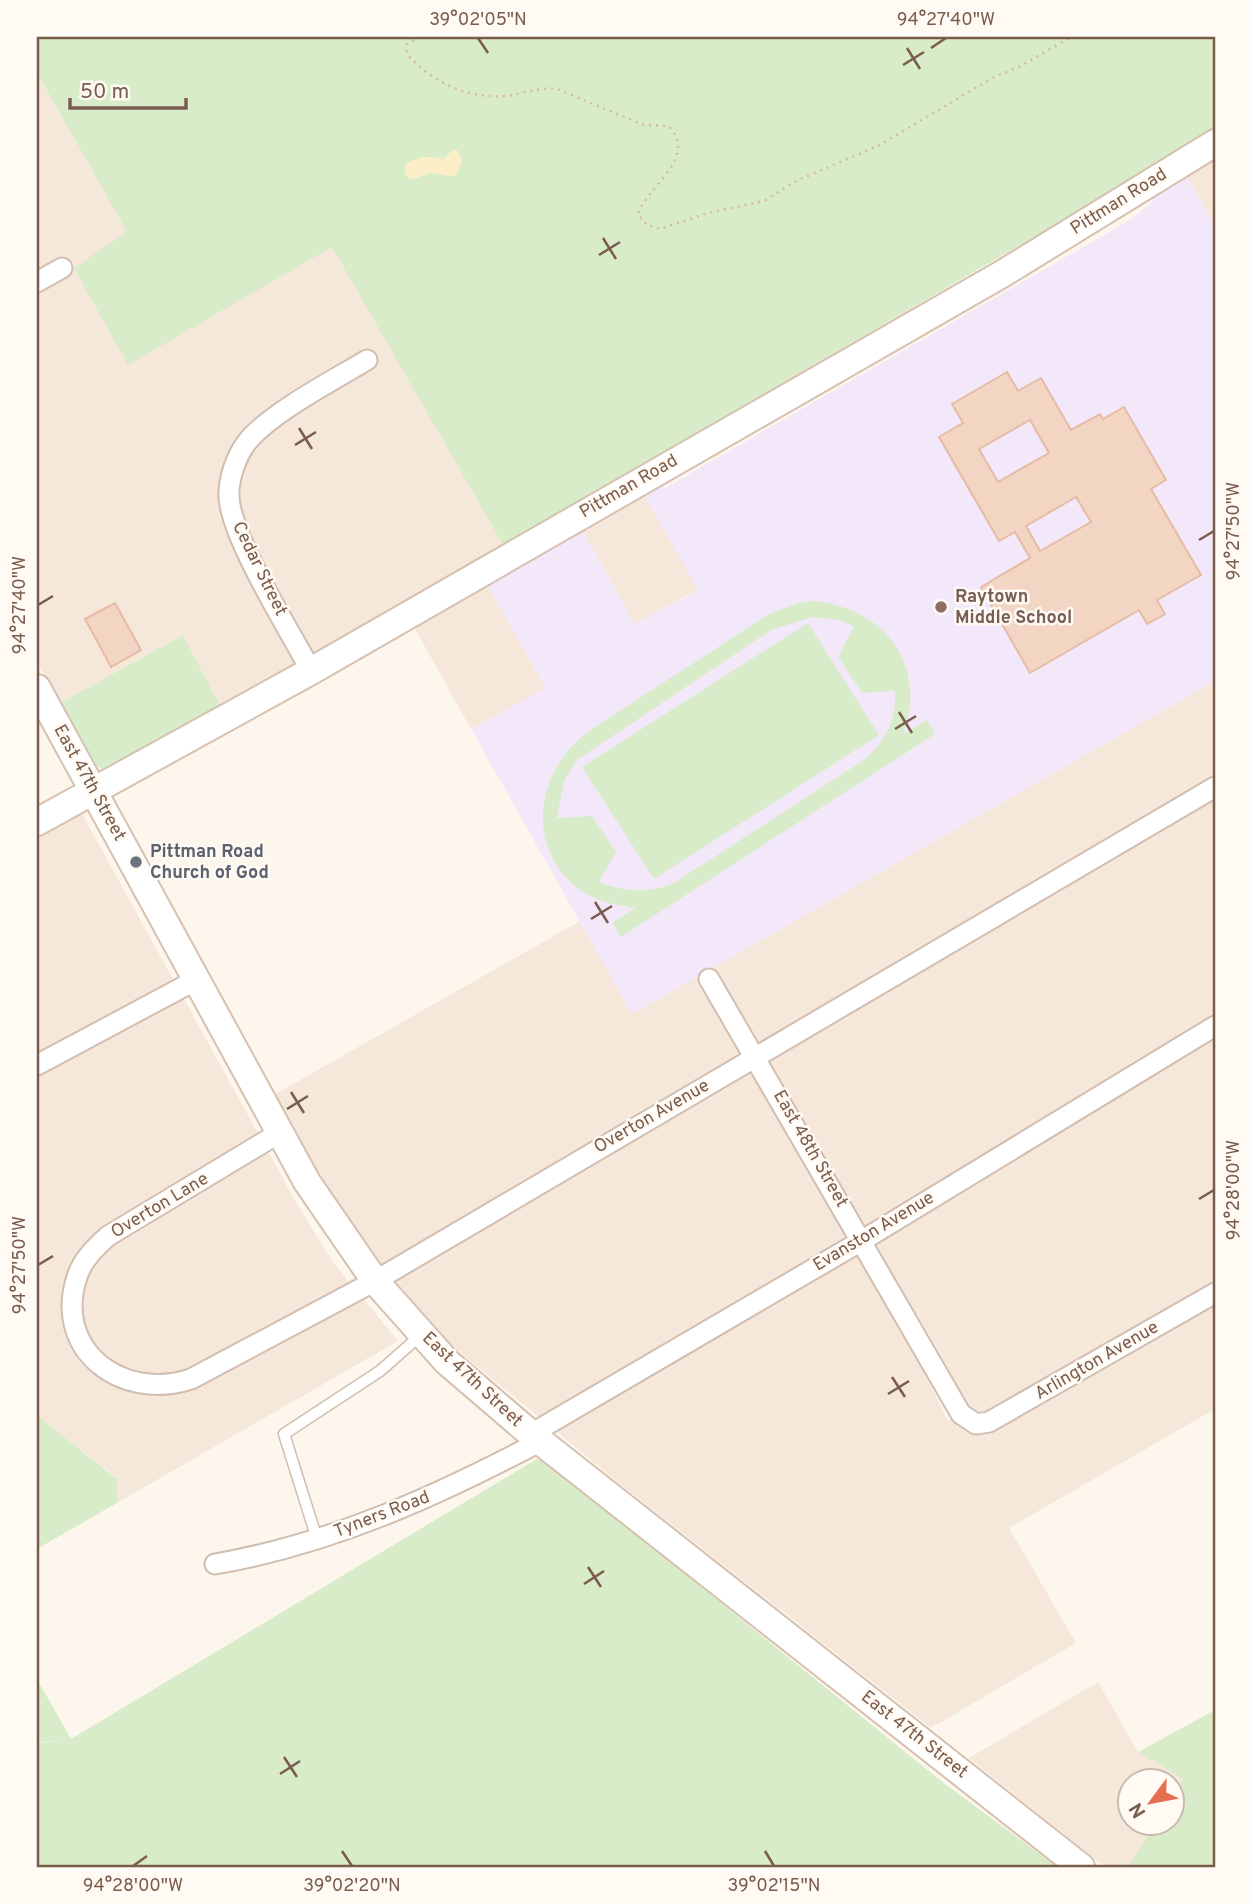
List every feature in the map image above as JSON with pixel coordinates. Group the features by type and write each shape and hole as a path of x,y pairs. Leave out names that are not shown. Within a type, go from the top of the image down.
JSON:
{"main road":[{"name":"Pittman Road","path":"37,822 311,671 1002,274 1215,143"},
{"name":"East 47th Street","path":"37,688 279,1133 307,1182 375,1281 447,1362 536,1438 1081,1867"}],"street":[{"path":"37,282 62,268"},
{"name":"Cedar Street","path":"311,671 234,526 229,497 231,475 247,442 280,414 367,360"},
{"name":"Overton Avenue","path":"84,1345 96,1362 124,1381 144,1386 172,1385 191,1379 375,1281 1215,787"},
{"name":"East 48th Street","path":"709,979 863,1240 961,1414 976,1424"},
{"path":"37,1065 196,980"},
{"name":"Evanston Avenue","path":"536,1438 1215,1026"},
{"name":"Overton Lane","path":"84,1345 76,1327 73,1293 79,1273 89,1255 108,1236 279,1133"},
{"name":"Arlington Avenue","path":"976,1424 989,1422 1215,1293"},
{"name":"Tyners Road","path":"215,1564 267,1555 453,1488 536,1438"}],"lane":[{"path":"317,1539 284,1434 380,1371 422,1334"}],"path":[{"path":"420,37 407,44 407,54 432,78 461,89 501,96 542,88 557,89 644,125 668,126 677,143 671,170 641,204 638,215 647,225 660,229 708,213 764,201 799,180 878,146 993,77 1019,67 1071,37"},
{"path":"729,37 773,37"}],"shaded area":[{"path":"37,73 127,232 128,364 332,246 503,545 221,707 183,635 60,703 37,661"},
{"path":"1215,152 1215,227 1184,171"},
{"name":"Raytown Middle School","path":"1184,171 1215,227 1215,681 632,1014 471,729 545,688 484,578 579,524 635,624 698,590 641,489 656,484 665,488 1130,220 1152,202 1157,191"},
{"path":"641,489 698,589 635,625 579,524"},
{"path":"484,578 546,688 471,729 410,620"},
{"path":"1215,681 1215,1409 1009,1528 1076,1643 931,1728 619,1483 438,1334 361,1241 272,1096 580,921 632,1014","holes":["918,1315 967,1402 948,1421 900,1325"]},
{"path":"81,812 298,1206 333,1262 398,1341 117,1503 117,1478 37,1415 37,837"},
{"path":"1098,1682 1138,1752 1165,1768 1116,1768 1116,1838 1146,1838 1128,1867 1105,1867 969,1758"}],"green space":[{"path":"37,37 1215,37 1215,132 503,545 332,247 128,365 74,268 127,232 37,73"},
{"path":"814,601 839,606 861,615 880,628 905,663 910,685 910,709 903,734 927,720 935,734 621,937 612,923 635,908 605,902 588,895 567,878 552,858 545,835 543,812 547,789 557,766 572,746 592,729 769,614 798,603","holes":["812,617 840,620 854,627 838,657 862,693 895,691 892,721 871,753 674,883 655,889 636,890 599,882 616,852 592,816 557,818 564,781 577,760 771,630"]},
{"path":"808,623 879,735 654,879 582,767"},
{"path":"183,635 221,707 109,771 93,765 60,703"},
{"path":"37,1415 117,1479 117,1503 37,1549"},
{"path":"540,1457 945,1784 1057,1867 37,1867 37,1744 61,1740 37,1743 37,1679 71,1739"},
{"path":"1215,1710 1215,1867 1128,1867 1146,1838 1186,1838 1186,1768 1165,1768 1138,1752"}],"sand":[{"path":"452,150 457,150 462,159 455,175 430,173 410,179 405,175 405,165 410,162 428,157 443,160"}],"building":[{"path":"1007,372 1018,391 1041,378 1071,430 1100,414 1103,419 1124,407 1166,480 1151,489 1201,575 1157,600 1165,614 1147,624 1139,610 1030,673 981,587 1030,558 1015,532 999,541 939,437 963,423 952,404","holes":["1030,420 1049,453 998,482 979,449","1076,497 1091,522 1040,551 1026,526"]},
{"path":"115,603 141,650 111,667 85,619"}],"place":[{"name":"Raytown Middle School","path":"941,607"},
{"name":"Pittman Road Church of God","path":"136,862"}]}
